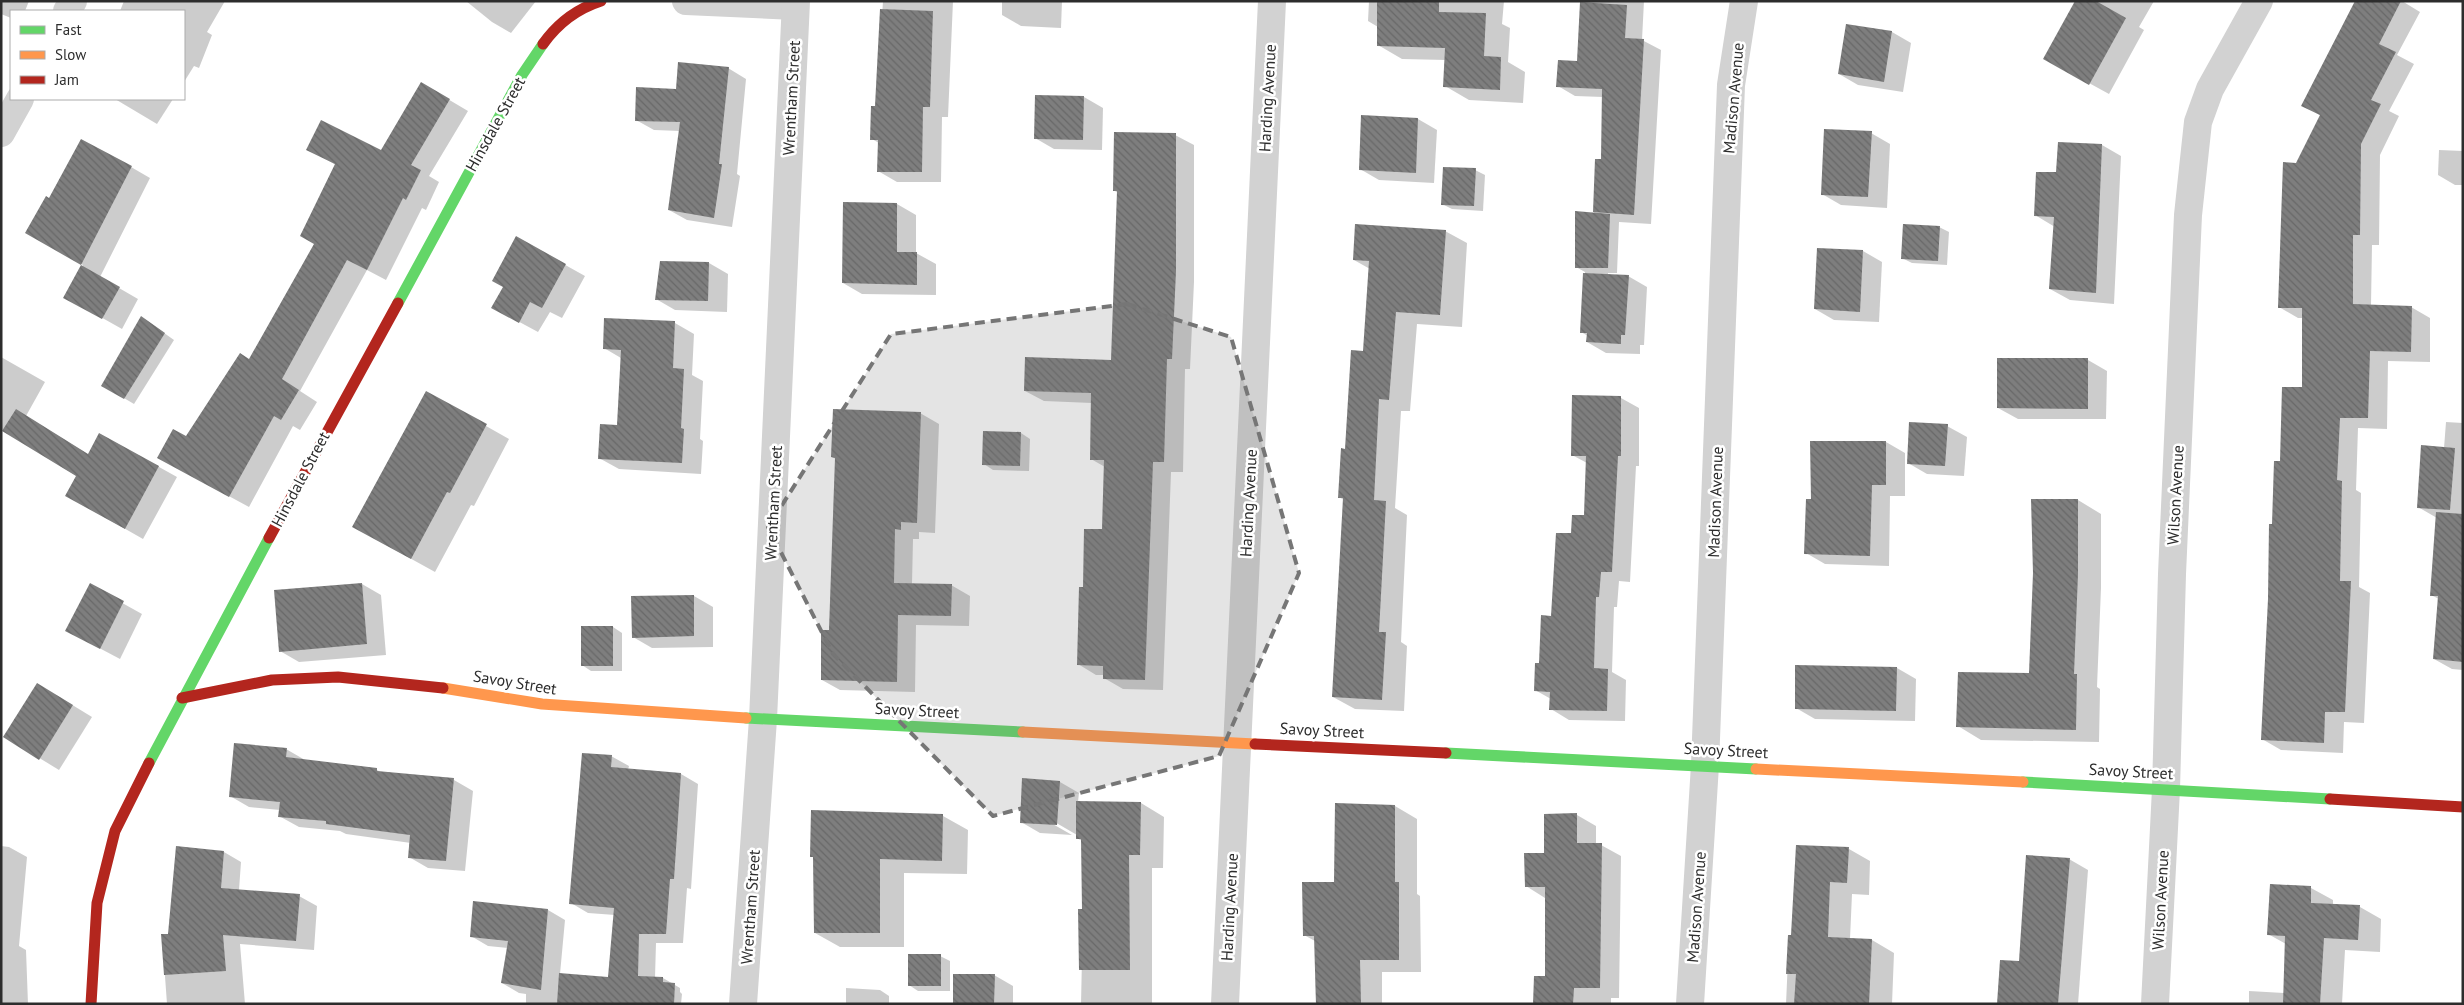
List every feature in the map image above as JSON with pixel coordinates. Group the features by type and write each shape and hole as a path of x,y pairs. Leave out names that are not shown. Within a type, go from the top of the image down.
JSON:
{"street":[{"name":"Hinsdale Street","path":"91,1004 97,903 115,831 182,698 522,75 552,30 570,15 592,3 601,1"},
{"path":"686,1 795,3"},
{"name":"Harding Avenue","path":"1225,1004 1272,1"},
{"name":"Madison Avenue","path":"1690,1004 1705,765 1731,86 1744,1"},
{"name":"Wilson Avenue","path":"2155,1004 2166,789 2172,574 2188,215 2198,122 2210,89 2259,1"},
{"name":"Wrentham Street","path":"743,1004 763,719 795,3"},
{"path":"1,133 19,100"},
{"name":"Savoy Street","path":"182,698 272,680 338,677 469,691 542,704 763,719 1705,765 2166,789 2463,807"}],"highlighted area":[{"path":"1127,304 1231,337 1299,573 1219,756 993,816 833,654 768,527 891,334"}],"building":[{"path":"1377,1 1439,1 1439,12 1486,13 1484,56 1501,57 1500,90 1443,87 1445,48 1377,46"},
{"path":"2075,1 2096,1 2126,18 2089,85 2043,59"},
{"path":"2355,1 2401,1 2379,44 2396,52 2371,100 2381,104 2361,144 2360,235 2353,235 2353,304 2412,306 2411,352 2370,351 2368,418 2340,418 2337,480 2342,481 2340,581 2351,581 2345,712 2325,712 2324,743 2261,740 2268,599 2269,524 2272,524 2274,461 2280,461 2282,387 2302,387 2302,308 2278,308 2283,162 2296,163 2320,115 2301,106"},
{"path":"1580,2 1627,5 1625,38 1644,39 1634,215 1593,212 1595,159 1601,159 1602,89 1556,87 1558,60 1577,61"},
{"path":"880,9 933,11 930,107 923,107 922,172 877,172 878,140 870,140 871,106 875,106"},
{"path":"1846,24 1892,31 1884,82 1838,74"},
{"path":"678,62 729,67 719,164 722,164 714,218 668,210 680,122 635,121 636,87 676,89"},
{"path":"421,82 450,99 411,165 421,170 406,200 403,198 367,270 347,260 282,379 299,390 281,420 274,416 229,497 157,458 173,429 186,436 240,353 249,359 314,244 300,236 335,164 306,150 321,120 381,150"},
{"path":"1035,95 1084,96 1083,140 1034,139"},
{"path":"1361,115 1418,118 1416,173 1359,170"},
{"path":"1824,129 1872,131 1868,197 1821,195"},
{"path":"1114,132 1176,133 1176,271 1172,359 1167,359 1164,462 1153,462 1145,680 1103,679 1103,666 1077,665 1079,587 1083,587 1084,529 1102,529 1104,460 1090,460 1091,393 1024,391 1025,357 1111,360 1117,191 1113,191"},
{"path":"81,139 132,166 81,265 25,233 46,196 49,198"},
{"path":"2058,142 2102,144 2096,293 2049,289 2054,217 2034,216 2036,172 2056,172"},
{"path":"1443,167 1476,168 1474,206 1441,205"},
{"path":"843,202 897,203 897,252 917,252 917,285 842,283"},
{"path":"1575,211 1610,214 1608,268 1575,268"},
{"path":"1355,224 1446,230 1440,315 1396,312 1389,400 1379,399 1374,500 1386,501 1379,632 1386,632 1382,700 1332,697 1343,498 1338,498 1341,448 1345,449 1351,350 1363,351 1369,261 1353,260"},
{"path":"1903,224 1940,226 1938,261 1901,259"},
{"path":"516,236 566,264 542,308 530,302 519,323 491,308 503,287 492,281"},
{"path":"1817,248 1863,250 1860,312 1814,309"},
{"path":"660,261 709,262 708,301 655,300"},
{"path":"81,265 120,287 102,319 63,298"},
{"path":"1583,273 1629,275 1625,335 1621,335 1621,344 1586,342 1587,333 1580,333"},
{"path":"141,316 165,333 124,399 101,386"},
{"path":"604,318 675,321 673,368 684,369 681,428 684,429 682,463 598,459 600,424 617,425 621,350 603,349"},
{"path":"1997,358 2088,358 2088,409 1997,408"},
{"path":"426,391 487,424 450,493 447,492 411,559 352,527"},
{"path":"1572,395 1621,396 1621,456 1618,456 1612,572 1601,572 1599,597 1596,597 1594,668 1608,669 1607,711 1549,710 1550,692 1534,691 1535,663 1539,663 1541,615 1551,616 1556,533 1571,533 1572,515 1584,515 1586,456 1571,456"},
{"path":"16,409 88,454 99,433 159,466 125,529 65,496 76,476 2,431"},
{"path":"833,409 921,412 917,523 901,522 901,530 895,529 894,583 952,584 951,616 898,615 897,682 821,680 821,630 829,630 835,458 831,457"},
{"path":"1909,422 1948,424 1945,466 1907,464"},
{"path":"983,431 1021,432 1020,466 982,465"},
{"path":"1810,441 1886,441 1886,485 1872,485 1870,556 1804,554 1806,499 1811,499"},
{"path":"2421,445 2455,448 2450,510 2417,508"},
{"path":"2031,499 2078,499 2078,574 2074,674 2077,674 2076,730 1956,727 1958,672 2029,673 2033,573"},
{"path":"2436,512 2463,514 2463,662 2433,659 2438,596 2430,596"},
{"path":"90,583 124,601 100,649 65,631"},
{"path":"362,583 367,644 279,652 274,590"},
{"path":"694,595 694,636 632,638 631,596"},
{"path":"581,626 613,626 613,666 581,666"},
{"path":"1795,665 1897,667 1896,711 1795,709"},
{"path":"37,683 73,705 39,760 3,737"},
{"path":"234,743 287,748 286,757 377,768 377,771 454,778 446,861 408,858 410,835 326,824 326,821 278,817 280,802 229,797"},
{"path":"582,753 612,755 611,767 681,773 674,879 670,879 666,934 639,934 638,976 663,977 663,982 675,983 674,1004 557,1004 559,973 608,977 614,908 569,904"},
{"path":"1022,778 1060,781 1057,825 1020,823"},
{"path":"1076,801 1141,802 1140,855 1129,855 1130,970 1079,970 1078,909 1082,909 1081,839 1076,839"},
{"path":"1335,803 1395,805 1395,882 1399,882 1399,960 1360,960 1361,1004 1316,1004 1314,936 1303,936 1302,882 1334,882"},
{"path":"811,810 943,814 942,861 880,859 880,933 814,933 813,857 810,857"},
{"path":"1577,813 1577,843 1602,843 1600,988 1574,988 1573,1004 1533,1004 1534,976 1545,976 1545,887 1525,887 1524,853 1544,853 1544,814"},
{"path":"1796,845 1849,847 1847,883 1830,882 1828,937 1872,939 1869,1004 1794,1004 1796,974 1786,974 1788,935 1791,935"},
{"path":"176,846 224,851 221,888 300,894 296,941 223,935 226,971 164,975 161,934 168,934"},
{"path":"2026,855 2070,858 2058,1004 1997,1004 2000,960 2019,961"},
{"path":"2270,884 2311,886 2311,903 2360,905 2358,940 2324,938 2320,1004 2283,1004 2285,936 2267,935"},
{"path":"473,901 548,909 541,990 501,983 508,941 470,937"},
{"path":"908,954 941,954 941,986 908,986"},
{"path":"953,974 995,974 994,1004 953,1004"}],"traffic: fast":[{"path":"398,303 522,75 543,44"},
{"path":"149,763 269,538"},
{"path":"746,718 1023,732"},
{"path":"1446,753 1756,769"},
{"path":"2023,782 2330,799"}],"traffic: slow":[{"path":"443,688 542,704 746,718"},
{"path":"1023,732 1255,744"},
{"path":"1756,769 2023,782"}],"traffic: jam":[{"path":"543,44 568,18 584,8 601,1"},
{"path":"269,538 398,303"},
{"path":"182,698 272,680 338,677 443,688"},
{"path":"1255,744 1446,753"},
{"path":"91,1004 97,903 115,831 149,763"},
{"path":"2330,799 2463,807"}]}
